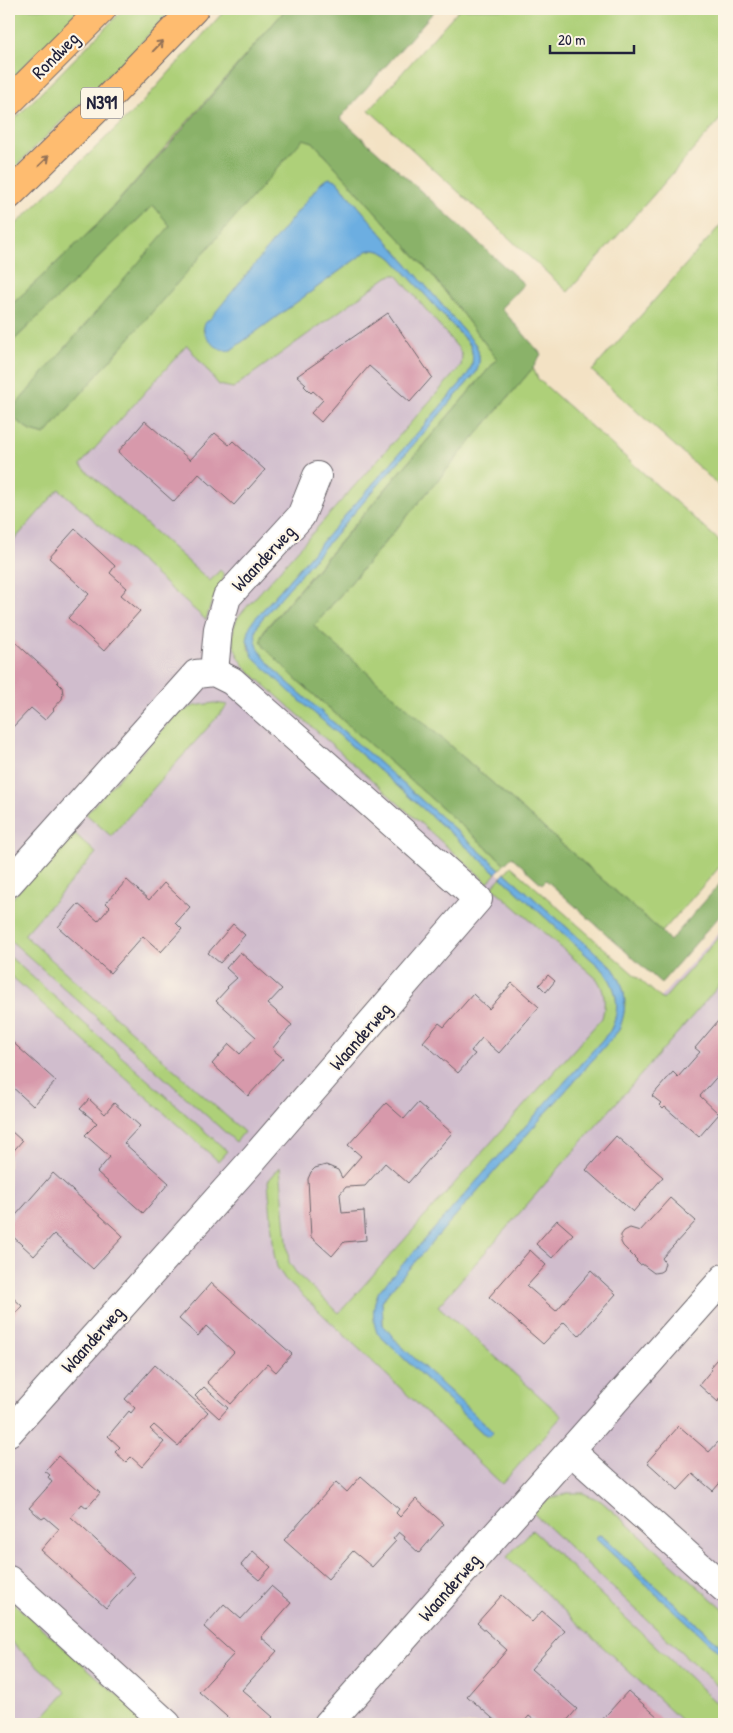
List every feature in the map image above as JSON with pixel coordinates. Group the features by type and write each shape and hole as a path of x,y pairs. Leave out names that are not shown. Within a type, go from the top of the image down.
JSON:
{"main road":[{"name":"Rondweg","path":"9,102 102,9"},
{"name":"N391","path":"9,195 110,96 194,9"}],"street":[{"name":"Waanderweg","path":"9,1432 249,1164 478,899 232,680 214,672 218,629 227,597 301,516 317,476"},
{"path":"9,883 196,674 214,672"},
{"name":"Waanderweg","path":"328,1724 724,1278"},
{"path":"571,1452 724,1588"},
{"path":"9,1580 167,1724"}],"shaded area":[{"path":"298,127 499,339 229,635 650,1009 724,927 724,1724 9,1724 9,474"}],"green space":[{"path":"9,9 80,9 9,81"},
{"path":"124,9 172,9 140,44 9,173 9,125"},
{"path":"226,9 286,9 97,225 9,307 9,231 141,104"},
{"path":"286,9 436,9 340,118 524,284 501,308 541,354 533,368 314,626 670,941 724,879 724,911 661,983 546,880 542,884 512,857 505,864 295,678 264,647 261,640 264,631 497,359 433,276 313,142 303,139 45,435 31,431 9,415 170,226 153,205 9,345 9,307 97,225"},
{"path":"459,9 724,9 724,115 568,292 369,110"},
{"path":"303,138 313,142 433,276 497,359 264,630 264,647 295,678 505,864 500,869 283,678 260,652 255,637 256,628 261,620 475,374 479,363 476,345 336,180 332,179 321,183 205,324 203,331 231,350 367,251 377,250 393,259 470,345 473,362 470,371 464,379 253,621 249,632 248,646 249,650 289,691 496,873 488,883 250,672 240,660 234,646 233,632 238,617 461,366 462,356 459,349 397,275 387,277 233,388 219,385 187,345 80,465 210,581 220,570 223,573 223,582 211,604 206,620 59,489 9,546 9,415 31,431 45,435"},
{"path":"153,205 171,226 9,413 9,345"},
{"path":"724,221 724,490 592,371"},
{"path":"533,368 538,379 724,545 724,862 662,932 314,626"},
{"path":"214,703 228,705 111,836 86,814 176,715 194,706"},
{"path":"72,831 96,853 24,935 244,1132 236,1142 9,939 9,902"},
{"path":"511,866 663,1000 724,931 724,980 438,1306 562,1416 502,1484 285,1279 277,1267 274,1254 268,1181 280,1167 289,1262 297,1274 339,1313 602,1018 604,997 597,979 492,887 501,877 604,971 615,993 617,1008 610,1031 379,1291 375,1302 374,1317 377,1333 486,1436 492,1431 396,1341 383,1325 382,1301 619,1030 625,1005 621,983 612,967 505,873"},
{"path":"9,956 227,1151 218,1161 9,974"},
{"path":"567,1493 583,1493 601,1501 724,1610 724,1649 602,1536 600,1535 596,1538 724,1657 724,1692 532,1512 547,1500"},
{"path":"532,1530 724,1710 724,1724 685,1724 507,1557"},
{"path":"9,1599 149,1724 37,1724 66,1692 9,1640"}],"water":[{"path":"330,178 336,180 476,345 479,363 475,374 261,620 257,628 257,644 265,659 283,678 500,869 496,873 289,691 253,657 247,640 253,621 460,384 470,370 473,356 470,345 393,259 377,250 367,251 231,350 219,348 208,340 204,329 205,323 321,183"},
{"path":"505,873 612,967 621,982 625,1005 619,1030 382,1301 383,1325 396,1341 492,1431 493,1434 489,1437 377,1333 374,1323 374,1312 375,1301 379,1291 610,1031 616,1015 615,993 604,971 501,877"},
{"path":"598,1535 602,1536 724,1649 724,1657 597,1540"}],"building":[{"path":"388,313 432,377 410,402 369,366 321,422 311,413 323,400 313,391 311,393 304,386 306,384 297,376"},
{"path":"145,421 190,460 215,433 229,445 233,441 265,470 234,505 199,474 174,502 118,452"},
{"path":"75,529 115,566 110,573 127,588 121,595 140,611 104,651 68,618 89,594 49,558"},
{"path":"14,641 58,681 62,687 63,694 62,699 45,720 31,708 9,731 9,647"},
{"path":"127,880 149,900 164,883 190,907 176,923 182,929 161,952 143,936 110,973 58,927 78,904 98,921 110,907 106,903"},
{"path":"233,924 245,935 220,963 208,953"},
{"path":"240,952 282,989 268,1004 292,1025 272,1049 283,1058 248,1096 212,1064 229,1044 240,1054 256,1037 216,1001 237,978 226,968"},
{"path":"548,975 555,981 546,992 539,985"},
{"path":"512,983 539,1007 499,1053 482,1038 471,1051 475,1054 458,1073 423,1042 439,1023 444,1027 473,994 489,1009"},
{"path":"724,1014 724,1073 722,1071 700,1096 719,1114 699,1137 665,1107 663,1109 659,1105 661,1103 652,1096 673,1072 678,1077 700,1052 695,1048"},
{"path":"9,1039 56,1081 33,1106 9,1084"},
{"path":"89,1099 105,1114 114,1103 140,1126 124,1143 169,1183 143,1213 97,1172 110,1157 85,1135 97,1123 80,1109"},
{"path":"386,1103 404,1119 418,1103 452,1133 408,1183 385,1163 365,1186 346,1187 340,1194 342,1213 364,1211 366,1240 344,1242 332,1256 311,1237 308,1179 315,1168 326,1165 338,1170 342,1178 361,1156 348,1145"},
{"path":"11,1131 22,1141 9,1156 9,1133"},
{"path":"616,1136 663,1177 633,1212 586,1170"},
{"path":"53,1173 123,1237 93,1269 54,1234 34,1256 9,1233 9,1223"},
{"path":"670,1198 696,1221 662,1258 665,1263 663,1270 654,1273 636,1261 623,1246 621,1235 630,1228 640,1231"},
{"path":"557,1220 573,1234 552,1258 536,1244"},
{"path":"530,1250 546,1265 527,1286 556,1311 591,1271 616,1294 579,1336 564,1322 543,1344 489,1297"},
{"path":"211,1283 292,1354 276,1372 267,1364 231,1404 207,1382 234,1352 206,1326 198,1336 179,1319"},
{"path":"9,1294 22,1306 9,1320"},
{"path":"724,1351 724,1404 719,1399 718,1402 699,1385 712,1369 710,1367"},
{"path":"155,1365 208,1412 178,1446 154,1425 150,1429 164,1442 142,1467 131,1457 126,1462 115,1452 120,1447 108,1436 129,1411 131,1413 135,1408 125,1399"},
{"path":"204,1387 228,1408 219,1418 195,1396"},
{"path":"679,1426 709,1452 719,1441 724,1446 724,1478 713,1491 693,1474 678,1490 647,1462"},
{"path":"58,1456 100,1493 87,1508 82,1504 71,1517 135,1576 106,1608 41,1550 59,1529 45,1517 42,1519 29,1508 52,1482 48,1477 50,1475 45,1471"},
{"path":"361,1476 399,1509 396,1513 400,1517 416,1499 444,1524 419,1553 399,1532 393,1539 396,1541 372,1567 353,1551 328,1579 284,1540 336,1482 347,1492"},
{"path":"253,1551 271,1567 259,1580 241,1565"},
{"path":"271,1586 291,1603 261,1637 277,1651 242,1690 273,1717 266,1724 235,1724 199,1692 234,1654 204,1627 224,1604 241,1619"},
{"path":"502,1595 532,1622 542,1611 565,1631 531,1669 577,1709 564,1724 539,1724 529,1716 522,1724 499,1724 467,1696 507,1650 477,1623"},
{"path":"628,1691 666,1724 603,1724 600,1722"}]}
